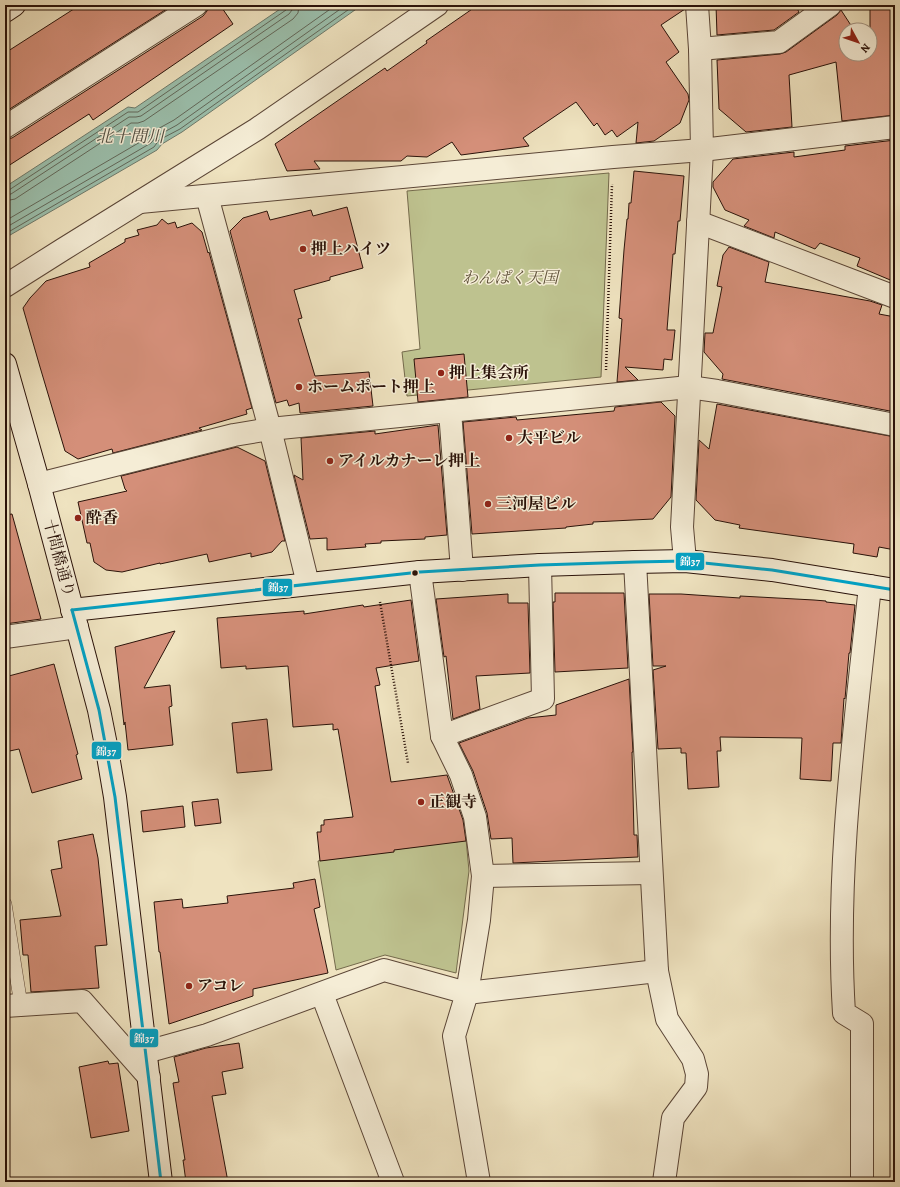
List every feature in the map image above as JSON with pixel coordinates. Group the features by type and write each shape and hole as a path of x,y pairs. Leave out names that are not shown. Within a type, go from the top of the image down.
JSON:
{"street":[{"path":"5,11 14,5"},
{"path":"5,127 196,5"},
{"path":"5,286 257,129 437,5"},
{"path":"685,561 682,527 702,150 700,49 697,5"},
{"path":"700,49 779,42 830,5"},
{"path":"140,202 613,157 702,150 895,127"},
{"path":"207,196 270,429 308,584"},
{"path":"698,222 895,296"},
{"name":"十間橋通り","path":"5,364 39,484 99,710 116,804 161,1182"},
{"path":"39,484 234,435 270,429 689,387 895,425"},
{"path":"450,411 462,570"},
{"path":"5,637 75,618 308,584 420,572 540,565 685,561 772,570 895,590"},
{"path":"635,562 656,971 667,1019 693,1059 697,1074 696,1087 673,1118 664,1182"},
{"path":"442,736 543,699 540,565"},
{"path":"420,572 442,736 461,775 475,817 482,876 479,920 467,993 454,1036 479,1182"},
{"path":"862,1182 862,1024 844,1013 841,969 844,867 850,768 870,586"},
{"path":"482,876 651,874"},
{"path":"146,1052 207,1035 384,970 467,993 656,971"},
{"path":"322,994 393,1182"},
{"path":"13,1006 82,1001 149,1077"}],"lane":[{"path":"5,904 13,1006"}],"path":[{"path":"604,396 606,375 613,157"},
{"path":"375,577 408,763"}],"green space":[{"name":"わんぱく天国","path":"609,173 601,377 407,396 402,352 420,349 407,191"},
{"path":"466,839 469,871 456,973 385,955 336,970 318,861"}],"water":[{"name":"北十間川","path":"286,5 362,5 182,132 162,144 157,150 5,238 5,187 128,107 135,108"}],"building":[{"path":"80,5 173,5 5,112 5,53"},
{"path":"210,5 220,5 233,24 93,120 89,114 5,168 5,139 12,138 203,16"},
{"path":"478,5 685,5 685,9 661,25 679,52 666,62 688,94 689,100 680,123 654,141 636,143 638,122 617,137 612,130 605,135 597,123 594,126 576,102 523,138 529,146 461,155 452,142 427,157 407,156 401,161 314,161 320,169 287,171 275,144 385,68 387,71 427,43 426,41"},
{"path":"716,5 795,5 799,12 774,30 717,35"},
{"path":"870,5 895,5 895,115 842,121 836,62 789,75 792,127 746,132 719,109 717,60 780,54 786,52 837,15 841,10 849,22 838,22 838,62 878,62 878,22 870,22"},
{"path":"895,140 895,282 857,266 860,258 820,243 815,249 775,232 774,238 744,226 749,220 725,210 713,187 713,182 733,159 794,152 794,157 845,150 845,146"},
{"path":"634,171 684,176 680,221 678,221 675,254 673,254 667,330 675,330 672,360 664,359 663,370 625,367 638,380 617,382 622,319 619,318 624,250"},
{"path":"347,207 363,268 330,277 330,280 294,290 302,318 298,319 315,376 369,372 373,406 300,413 299,403 289,406 287,400 276,403 230,231 243,218 267,211 270,220 311,210 313,216"},
{"path":"162,219 168,224 175,222 177,228 192,223 202,232 208,253 209,252 252,408 246,410 247,414 199,428 202,430 113,453 112,449 78,459 65,451 23,308 46,281 90,267 89,263 125,242 125,239 139,235 137,230 157,225"},
{"path":"729,247 769,262 765,282 870,301 882,305 879,314 895,317 895,412 722,379 723,374 704,352 705,333 713,333 722,287 717,286 723,255"},
{"name":"押上集会所","path":"464,354 468,397 418,402 414,359"},
{"path":"661,402 675,416 671,497 653,519 593,522 593,524 566,528 472,534 463,422 516,417 517,420 614,411 615,407"},
{"path":"717,404 895,437 895,550 879,547 877,557 853,553 854,544 739,528 740,525 715,520 696,500 699,440 709,449"},
{"path":"438,425 447,535 425,537 425,539 381,541 381,543 365,544 366,547 327,550 327,538 310,539 294,475 303,480 301,438 375,431 375,434"},
{"path":"237,447 265,461 285,541 282,541 272,552 251,557 251,553 209,562 207,554 122,572 106,570 94,562 90,543 87,543 78,502 127,491 121,476"},
{"path":"12,514 41,619 5,624 5,515"},
{"path":"555,593 624,593 628,668 555,672 553,602 555,602"},
{"path":"508,594 508,603 528,603 530,673 476,676 480,709 453,719 446,656 444,657 436,599"},
{"path":"649,594 681,594 740,598 740,596 814,600 855,605 845,699 844,698 841,743 833,743 831,781 800,779 802,738 720,737 721,751 717,751 719,787 688,789 686,753 681,753 681,748 658,749 653,670 666,666 653,666"},
{"path":"411,600 419,661 376,668 380,685 375,686 391,782 447,775 463,820 466,841 320,861 317,832 321,832 321,825 324,825 324,820 353,817 338,729 333,730 333,724 293,727 288,666 246,669 246,666 221,668 217,618 304,611 304,614 363,605 364,607"},
{"path":"175,631 144,688 170,685 172,706 169,707 173,745 128,750 115,647"},
{"path":"54,664 78,754 76,755 82,779 32,793 19,749 5,752 5,677"},
{"path":"629,679 633,752 634,835 637,835 638,857 513,863 512,838 491,839 487,813 473,771 459,743 528,718 556,715 556,705"},
{"path":"267,719 272,770 237,773 232,723"},
{"path":"218,799 221,823 195,826 192,802"},
{"path":"183,806 185,827 143,832 141,811"},
{"path":"93,834 98,858 107,945 95,946 99,988 31,992 28,955 23,955 20,920 61,916 51,870 62,868 58,841"},
{"path":"315,879 320,907 314,909 328,973 253,989 253,996 169,1024 154,902 182,899 183,908 228,903 227,896 294,888 293,883"},
{"path":"239,1043 243,1068 222,1072 226,1094 212,1096 228,1182 186,1182 183,1160 185,1160 173,1083 179,1082 174,1057 206,1048"},
{"path":"108,1061 109,1064 118,1063 129,1131 91,1138 79,1067"}],"transit line":[{"name":"錦37","path":"72,610 420,572 540,565 635,562 685,561 772,570 895,590"},
{"name":"錦37","path":"72,610 99,710 115,797 161,1182"}],"place":[{"name":"押上ハイツ","path":"303,249"},
{"name":"押上集会所","path":"441,373"},
{"name":"ホームポート押上","path":"299,387"},
{"name":"大平ビル","path":"509,438"},
{"name":"アイルカナーレ押上","path":"330,461"},
{"name":"三河屋ビル","path":"488,504"},
{"name":"酔香","path":"78,518"},
{"name":"正観寺","path":"421,802"},
{"name":"アコレ","path":"189,986"}]}
